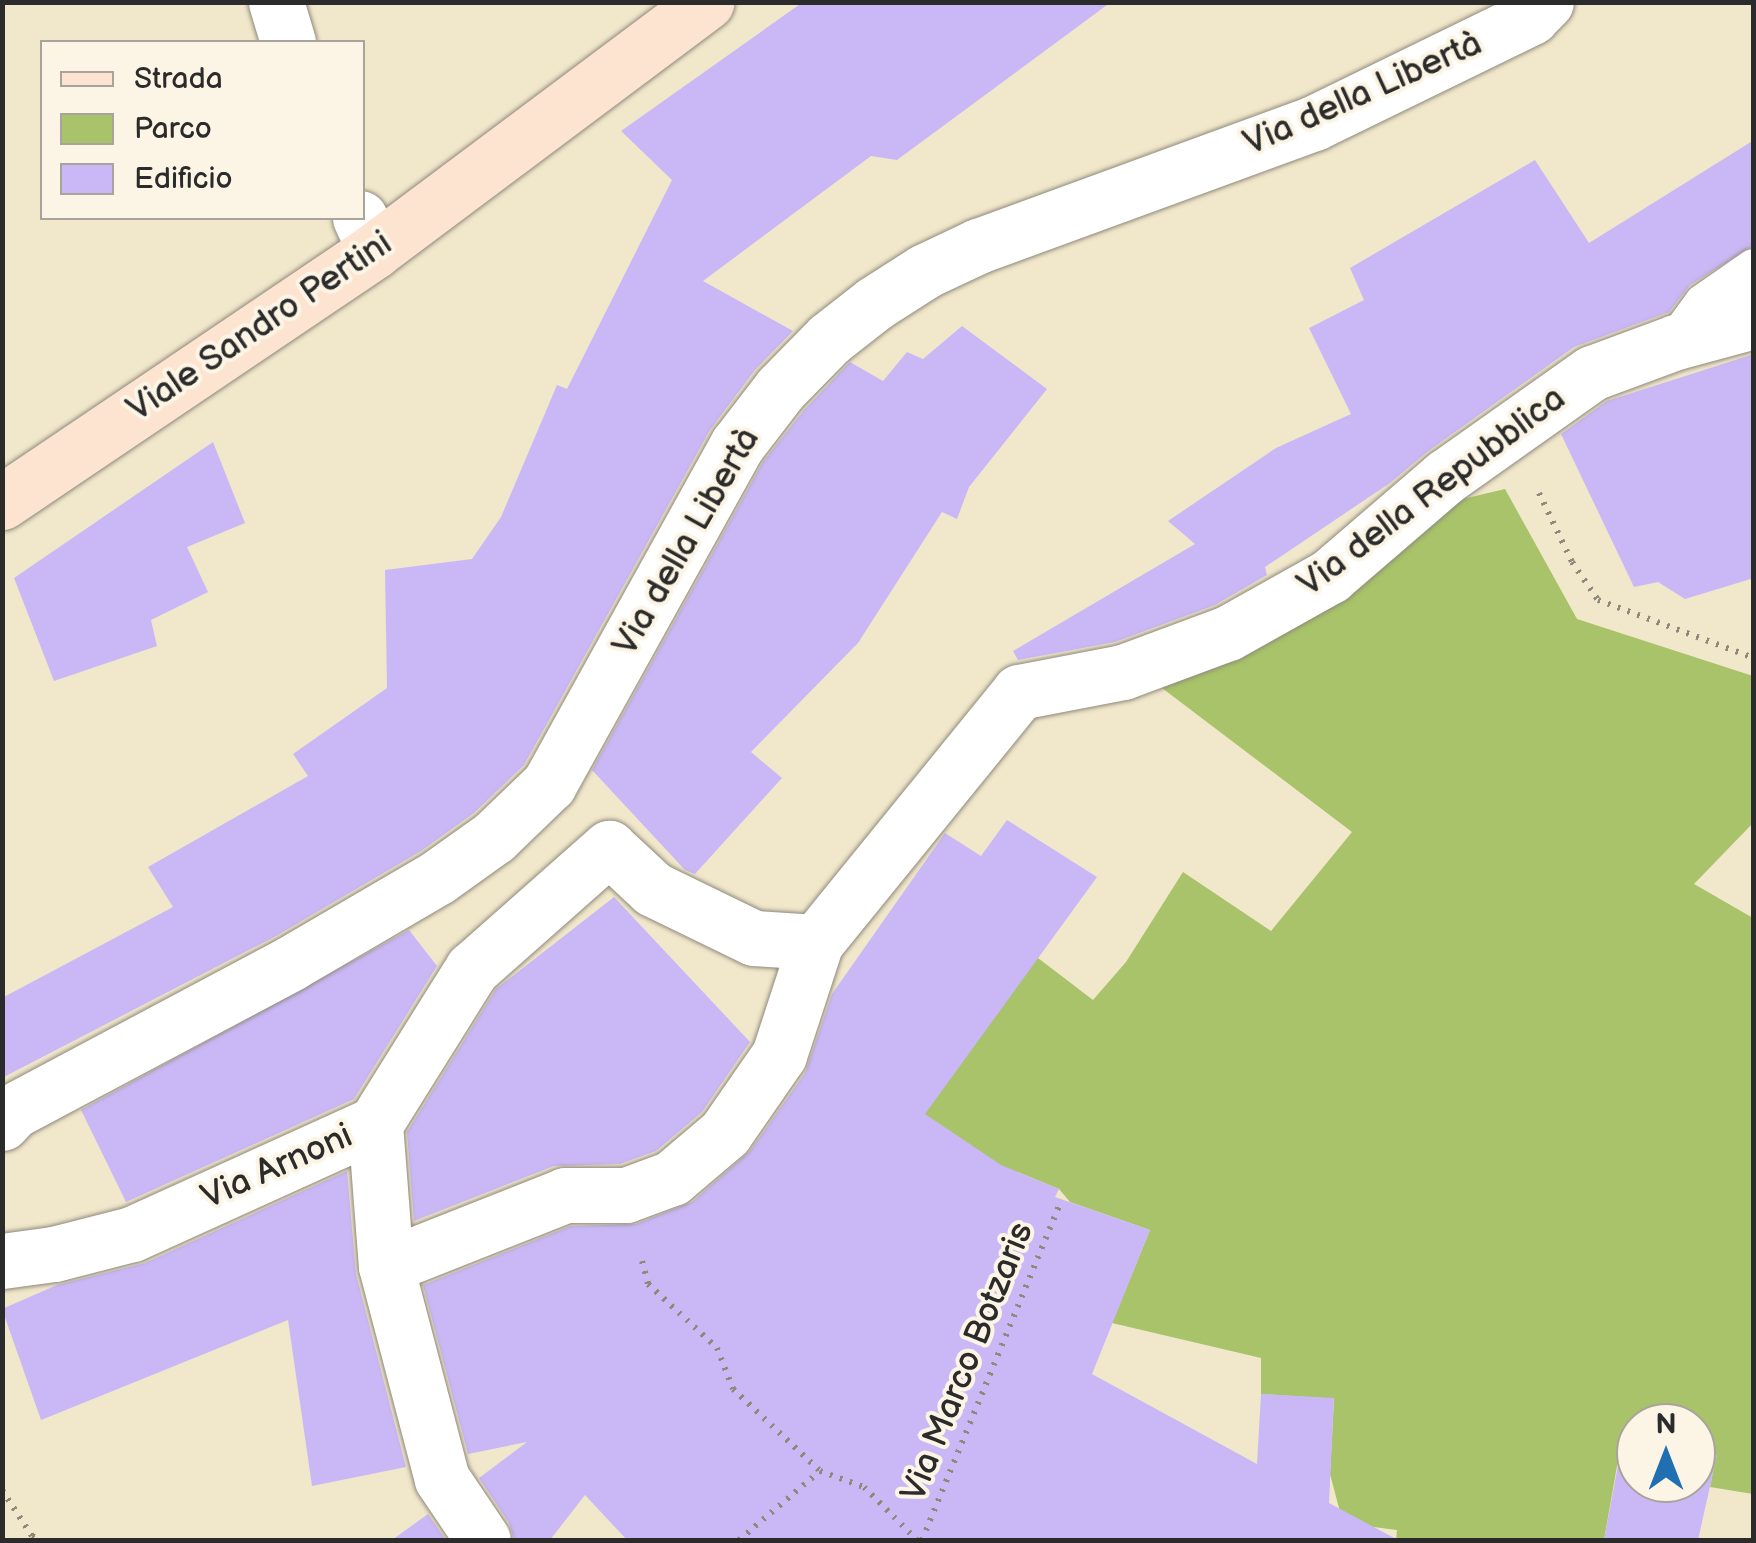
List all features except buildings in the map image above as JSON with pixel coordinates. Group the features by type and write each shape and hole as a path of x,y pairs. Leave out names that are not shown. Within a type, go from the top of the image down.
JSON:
{"street":[{"path":"276,2 287,40"},
{"name":"Viale Sandro Pertini","path":"2,502 368,234 706,2"},
{"name":"Via della Libertà","path":"2,1123 13,1110 291,964 438,877 494,838 549,784 737,445 780,389 829,339 875,303 925,271 978,246 1314,123 1530,16 1546,2"},
{"name":"Via della Repubblica","path":"386,1266 565,1196 626,1196 672,1178 725,1133 779,1055 816,942 1019,692 1122,672 1228,633 1330,576 1445,477 1592,373 1676,342 1754,320"},
{"name":"Via Arnoni","path":"2,1261 54,1254 132,1234 375,1124 472,969 609,848 653,889 754,938 816,942"},
{"path":"375,1124 386,1266 442,1479 483,1540"}],"lane":[{"path":"1676,342 1704,304 1754,269"}],"path":[{"path":"1509,432 1572,562 1598,600 1754,658"},
{"path":"626,1196 648,1284 716,1348 733,1389 820,1471 864,1487 920,1540"},
{"name":"Via Marco Botzaris","path":"920,1540 1060,1204"},
{"path":"738,1540 820,1471"},
{"path":"2,1490 40,1540"}],"green space":[{"path":"1505,489 1577,619 1753,676 1753,823 1694,884 1753,918 1753,1494 1716,1488 1716,1403 1616,1403 1616,1472 1604,1540 1396,1540 1397,1530 1343,1523 1330,1474 1334,1399 1261,1394 1261,1358 1112,1323 1150,1230 1070,1202 1059,1189 1018,1172 1009,1185 873,1080 1038,958 1093,1000 1126,962 1183,872 1271,931 1352,832 1162,688 1271,641 1450,502"}]}
